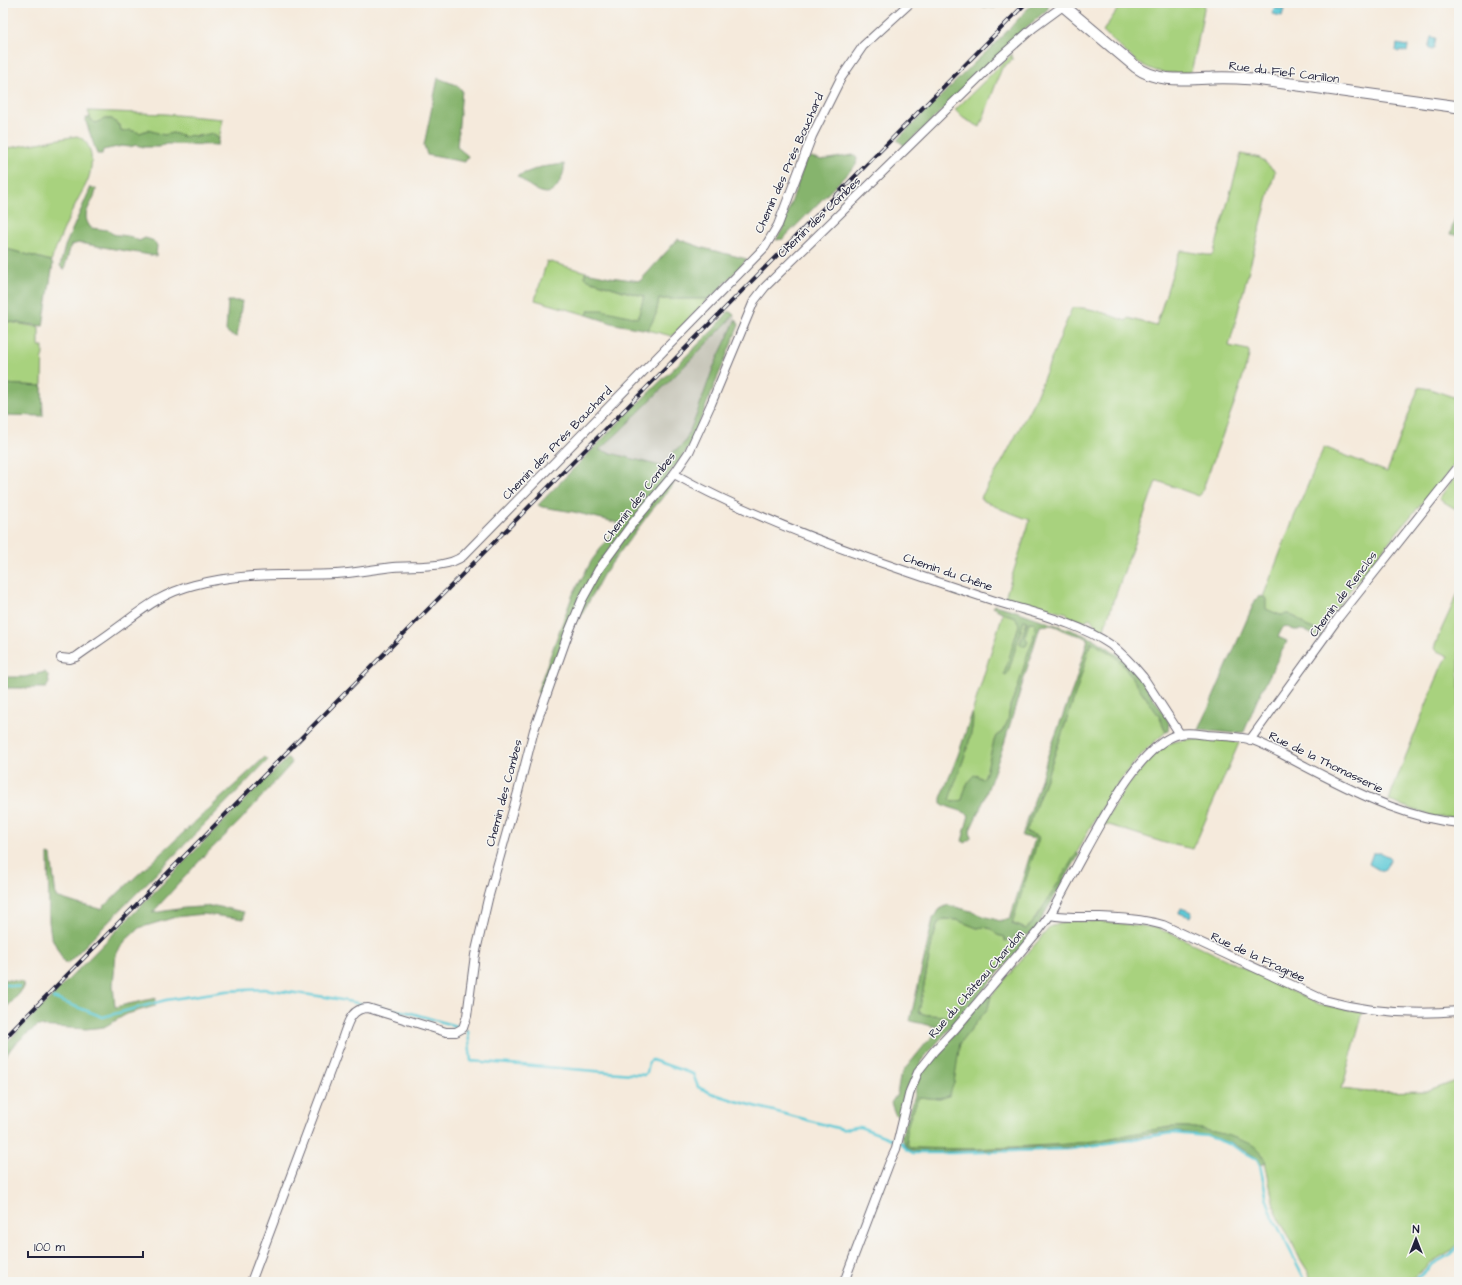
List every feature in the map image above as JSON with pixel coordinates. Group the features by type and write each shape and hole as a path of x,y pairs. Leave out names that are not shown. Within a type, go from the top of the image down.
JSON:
{"street":[{"name":"Chemin des Prés Bouchard","path":"61,658 70,659 76,657 158,599 180,589 194,585 221,579 253,575 337,574 392,567 445,564 457,560 463,556 765,247 778,225 812,136 841,78 863,46 910,3"},
{"name":"Rue du Fief Carillon","path":"1061,4 1136,67 1155,77 1173,79 1222,77 1255,79 1459,107"},
{"name":"Chemin des Combes","path":"251,1282 353,1013 357,1010 368,1008 411,1020 441,1031 453,1033 462,1028 475,954 488,899 534,730 560,654 582,600 598,569 632,524 674,474 689,452 750,309 762,290 998,59 1061,4"},
{"name":"Chemin de Renclos","path":"1250,740 1338,617 1459,466"},
{"name":"Chemin du Chêne","path":"674,474 752,513 815,539 1090,633 1117,650 1136,668 1180,734"},
{"name":"Rue de la Thomasserie","path":"1180,734 1230,736 1250,740 1271,748 1343,786 1390,806 1418,816 1459,823"},
{"name":"Rue du Château Chardon","path":"844,1282 898,1141 910,1091 919,1070 1032,939 1050,915 1108,809 1125,783 1156,748 1170,738 1180,734"},
{"name":"Rue de la Fragnée","path":"1050,915 1066,917 1120,918 1163,925 1316,997 1340,1004 1406,1012 1459,1011"}],"shaded area":[{"path":"734,315 736,319 733,327 685,442 673,452 664,467 599,451 640,411"}],"green space":[{"path":"951,3 1000,3 995,8"},
{"path":"1033,3 1048,3 1048,9 1022,31 1005,50 905,146 897,140 997,42"},
{"path":"1122,3 1205,3 1191,72 1165,73 1150,68 1135,60 1103,31"},
{"path":"1012,54 1012,60 1002,68 980,127 963,118 955,110"},
{"path":"438,78 456,85 462,90 457,147 468,156 465,162 427,155 424,145"},
{"path":"88,111 165,114 223,119 219,139 215,134 185,137 173,133 164,135 148,130 140,133 130,130 122,132 120,126 112,119 104,119 96,123 91,120"},
{"path":"90,117 91,120 96,123 104,119 112,119 119,126 122,132 130,130 140,133 148,130 164,135 173,133 185,137 190,135 197,137 212,133 219,139 218,145 166,144 159,147 144,147 136,145 130,147 122,146 103,150 102,154 97,154 85,119"},
{"path":"77,136 86,142 90,152 90,173 66,223 51,261 3,248 3,149"},
{"path":"1241,154 1260,158 1275,171 1229,346 1248,350 1249,356 1238,393 1201,494 1199,496 1156,481 1103,631 1096,628 1090,618 1084,621 1079,619 1076,621 1069,618 1067,613 1039,606 1029,607 1028,604 1014,599 1010,600 1005,598 1030,520 1003,510 980,499 1003,460 1035,399 1072,308 1086,308 1126,321 1128,318 1156,326 1180,251 1207,255 1212,255 1214,252"},
{"path":"853,155 857,158 856,165 783,239 776,240 782,230 806,159 811,157 822,160"},
{"path":"564,164 564,172 560,181 555,189 550,192 544,193 539,191 517,176 541,167"},
{"path":"91,187 96,189 86,217 91,228 108,230 115,234 130,236 139,241 145,238 152,240 157,245 156,256 79,243 71,245 64,270 60,266 65,246"},
{"path":"1459,206 1459,236 1450,234"},
{"path":"678,239 703,248 747,259 715,294 708,299 659,299 656,314 648,330 615,324 587,315 589,310 602,310 638,318 644,296 629,293 588,280 585,277 585,273 640,281"},
{"path":"3,248 51,261 53,264 43,326 3,321"},
{"path":"547,261 586,272 585,273 588,280 644,296 638,318 589,310 587,315 535,300"},
{"path":"659,299 708,299 672,336 648,330 656,314"},
{"path":"228,301 242,301 237,337 226,331"},
{"path":"729,311 734,315 722,328 618,433 599,450 664,467 673,452 685,442 713,368 736,319 739,325 690,445 676,466 666,477 674,484 651,511 603,575 579,620 572,618 543,695 537,692 573,594 592,560 617,527 618,523 538,505 632,409 714,329"},
{"path":"3,321 39,327 39,346 43,346 42,386 3,384"},
{"path":"3,384 42,386 43,416 3,415"},
{"path":"1419,387 1430,389 1459,399 1459,455 1450,471 1375,559 1341,602 1320,632 1306,626 1297,618 1288,614 1280,615 1265,609 1266,598 1263,597 1292,522 1324,447 1387,472"},
{"path":"1459,471 1459,511 1439,499"},
{"path":"1459,591 1459,803 1454,817 1435,817 1389,801 1440,670 1448,656 1434,648"},
{"path":"1260,596 1266,598 1266,609 1280,615 1288,614 1297,618 1306,626 1322,634 1320,638 1303,630 1294,630 1285,626 1282,629 1278,637 1287,641 1257,700 1244,732 1233,733 1199,730 1254,603"},
{"path":"994,605 1077,632 1104,645 1121,658 1135,672 1147,688 1169,722 1168,731 1166,732 1159,716 1122,664 1112,654 1091,642 1061,737 1026,832 1039,837 1012,924 1026,929 1037,917 1074,857 1078,853 1079,855 1036,931 1030,935 1024,935 1020,938 1014,936 1011,940 1005,941 1005,937 997,935 991,929 984,927 977,928 957,920 944,919 938,923 932,942 919,1012 922,1014 947,1017 951,1015 996,970 1016,944 1025,937 1028,939 921,1061 901,1120 895,1114 891,1103 897,1094 900,1077 927,1042 942,1028 910,1021 933,919 938,910 948,905 1000,921 1010,919 1035,839 1022,836 1048,755 1075,683 1088,639 1055,626 1040,626 1004,744 982,805 970,830 971,838 966,843 962,841 969,815 944,805 941,803 941,798 958,755 972,713 973,721 969,743 949,800 953,802 962,800 968,783 974,775 983,779 996,736 1002,732 1008,721 1010,706 1018,687 1033,641 1036,623 1029,622 1025,636 1028,642 1026,646 1022,646 1020,643 1027,621 1024,620 1008,673 1006,675 1004,674 1019,625 1015,617 1003,613 993,607"},
{"path":"1003,613 1015,617 1019,625 1005,674 1008,672 1024,620 1027,621 1020,643 1025,636 1029,622 1036,623 1033,641 1018,687 1010,706 1008,721 1002,732 996,736 986,773 983,779 976,775 965,791 962,800 953,802 948,800 968,743 973,721 972,713"},
{"path":"1091,641 1112,654 1122,664 1159,716 1166,732 1143,753 1114,789 1097,816 1075,858 1050,897 1026,929 1012,923 1039,837 1026,832 1061,737"},
{"path":"45,672 48,675 49,683 46,688 3,688 3,677 25,677"},
{"path":"1190,739 1227,740 1239,743 1193,849 1165,843 1109,825 1102,826 1126,787 1159,749 1173,742"},
{"path":"265,757 268,760 68,963 64,962 51,936 49,922 48,854 51,855 56,897 101,909"},
{"path":"288,758 292,763 239,822 203,857 152,913 185,908 215,906 244,912 244,919 203,914 176,917 139,928 125,941 116,954 113,985 115,1007 156,998 155,1006 127,1014 104,1027 86,1029 38,1026 12,1047 3,1060 3,1046"},
{"path":"943,919 957,920 977,928 984,927 991,929 997,935 1005,937 1005,941 1014,936 1020,938 1023,936 1025,937 1016,944 996,970 947,1017 922,1014 919,1012 932,942 938,923"},
{"path":"1073,921 1106,922 1160,928 1163,931 1171,933 1319,1004 1363,1012 1342,1089 1369,1092 1429,1091 1459,1080 1459,1243 1452,1250 1430,1263 1409,1282 1311,1282 1309,1273 1281,1223 1274,1206 1264,1156 1253,1146 1223,1134 1189,1127 1169,1127 1096,1141 1070,1144 973,1149 910,1148 907,1143 906,1136 908,1122 919,1097 940,1099 956,1063 960,1043 988,1008 991,996 1050,927"},
{"path":"3,979 22,982 24,985 20,993 3,1011"},
{"path":"987,995 991,996 988,1008 960,1043 954,1083 949,1096 940,1099 919,1097 908,1122 906,1136 907,1143 910,1148 979,1149 1049,1146 1094,1141 1164,1128 1187,1127 1222,1134 1249,1143 1260,1152 1266,1163 1261,1165 1246,1151 1223,1141 1210,1137 1176,1132 1158,1133 1104,1143 1051,1148 936,1152 909,1150 901,1137 915,1095 916,1084 924,1068"}],"water":[{"path":"1274,8 1284,9 1282,16 1272,14"},
{"path":"1431,37 1436,38 1434,49 1432,50 1428,48"},
{"path":"1397,44 1408,46 1407,52 1400,50 1399,52 1396,51"},
{"path":"1373,853 1381,853 1390,857 1391,860 1384,870 1379,870 1369,864"},
{"path":"1181,908 1192,912 1190,917 1179,913"}],"waterway":[{"path":"3,984 19,987"},
{"path":"53,998 103,1017 166,1000 226,991 264,989 326,997 367,1005"},
{"path":"372,1006 408,1012 459,1027"},
{"path":"467,1030 471,1061 644,1075 647,1073 649,1062 652,1060 693,1074 698,1087 711,1093 841,1129 860,1127 902,1143 907,1150 913,1153 1071,1149 1171,1133 1207,1136 1229,1144 1257,1159 1260,1165 1267,1200 1273,1217 1306,1282"},
{"path":"1413,1282 1433,1264 1451,1254 1459,1246"}],"railway":[{"path":"3,1040 1026,3"}]}
